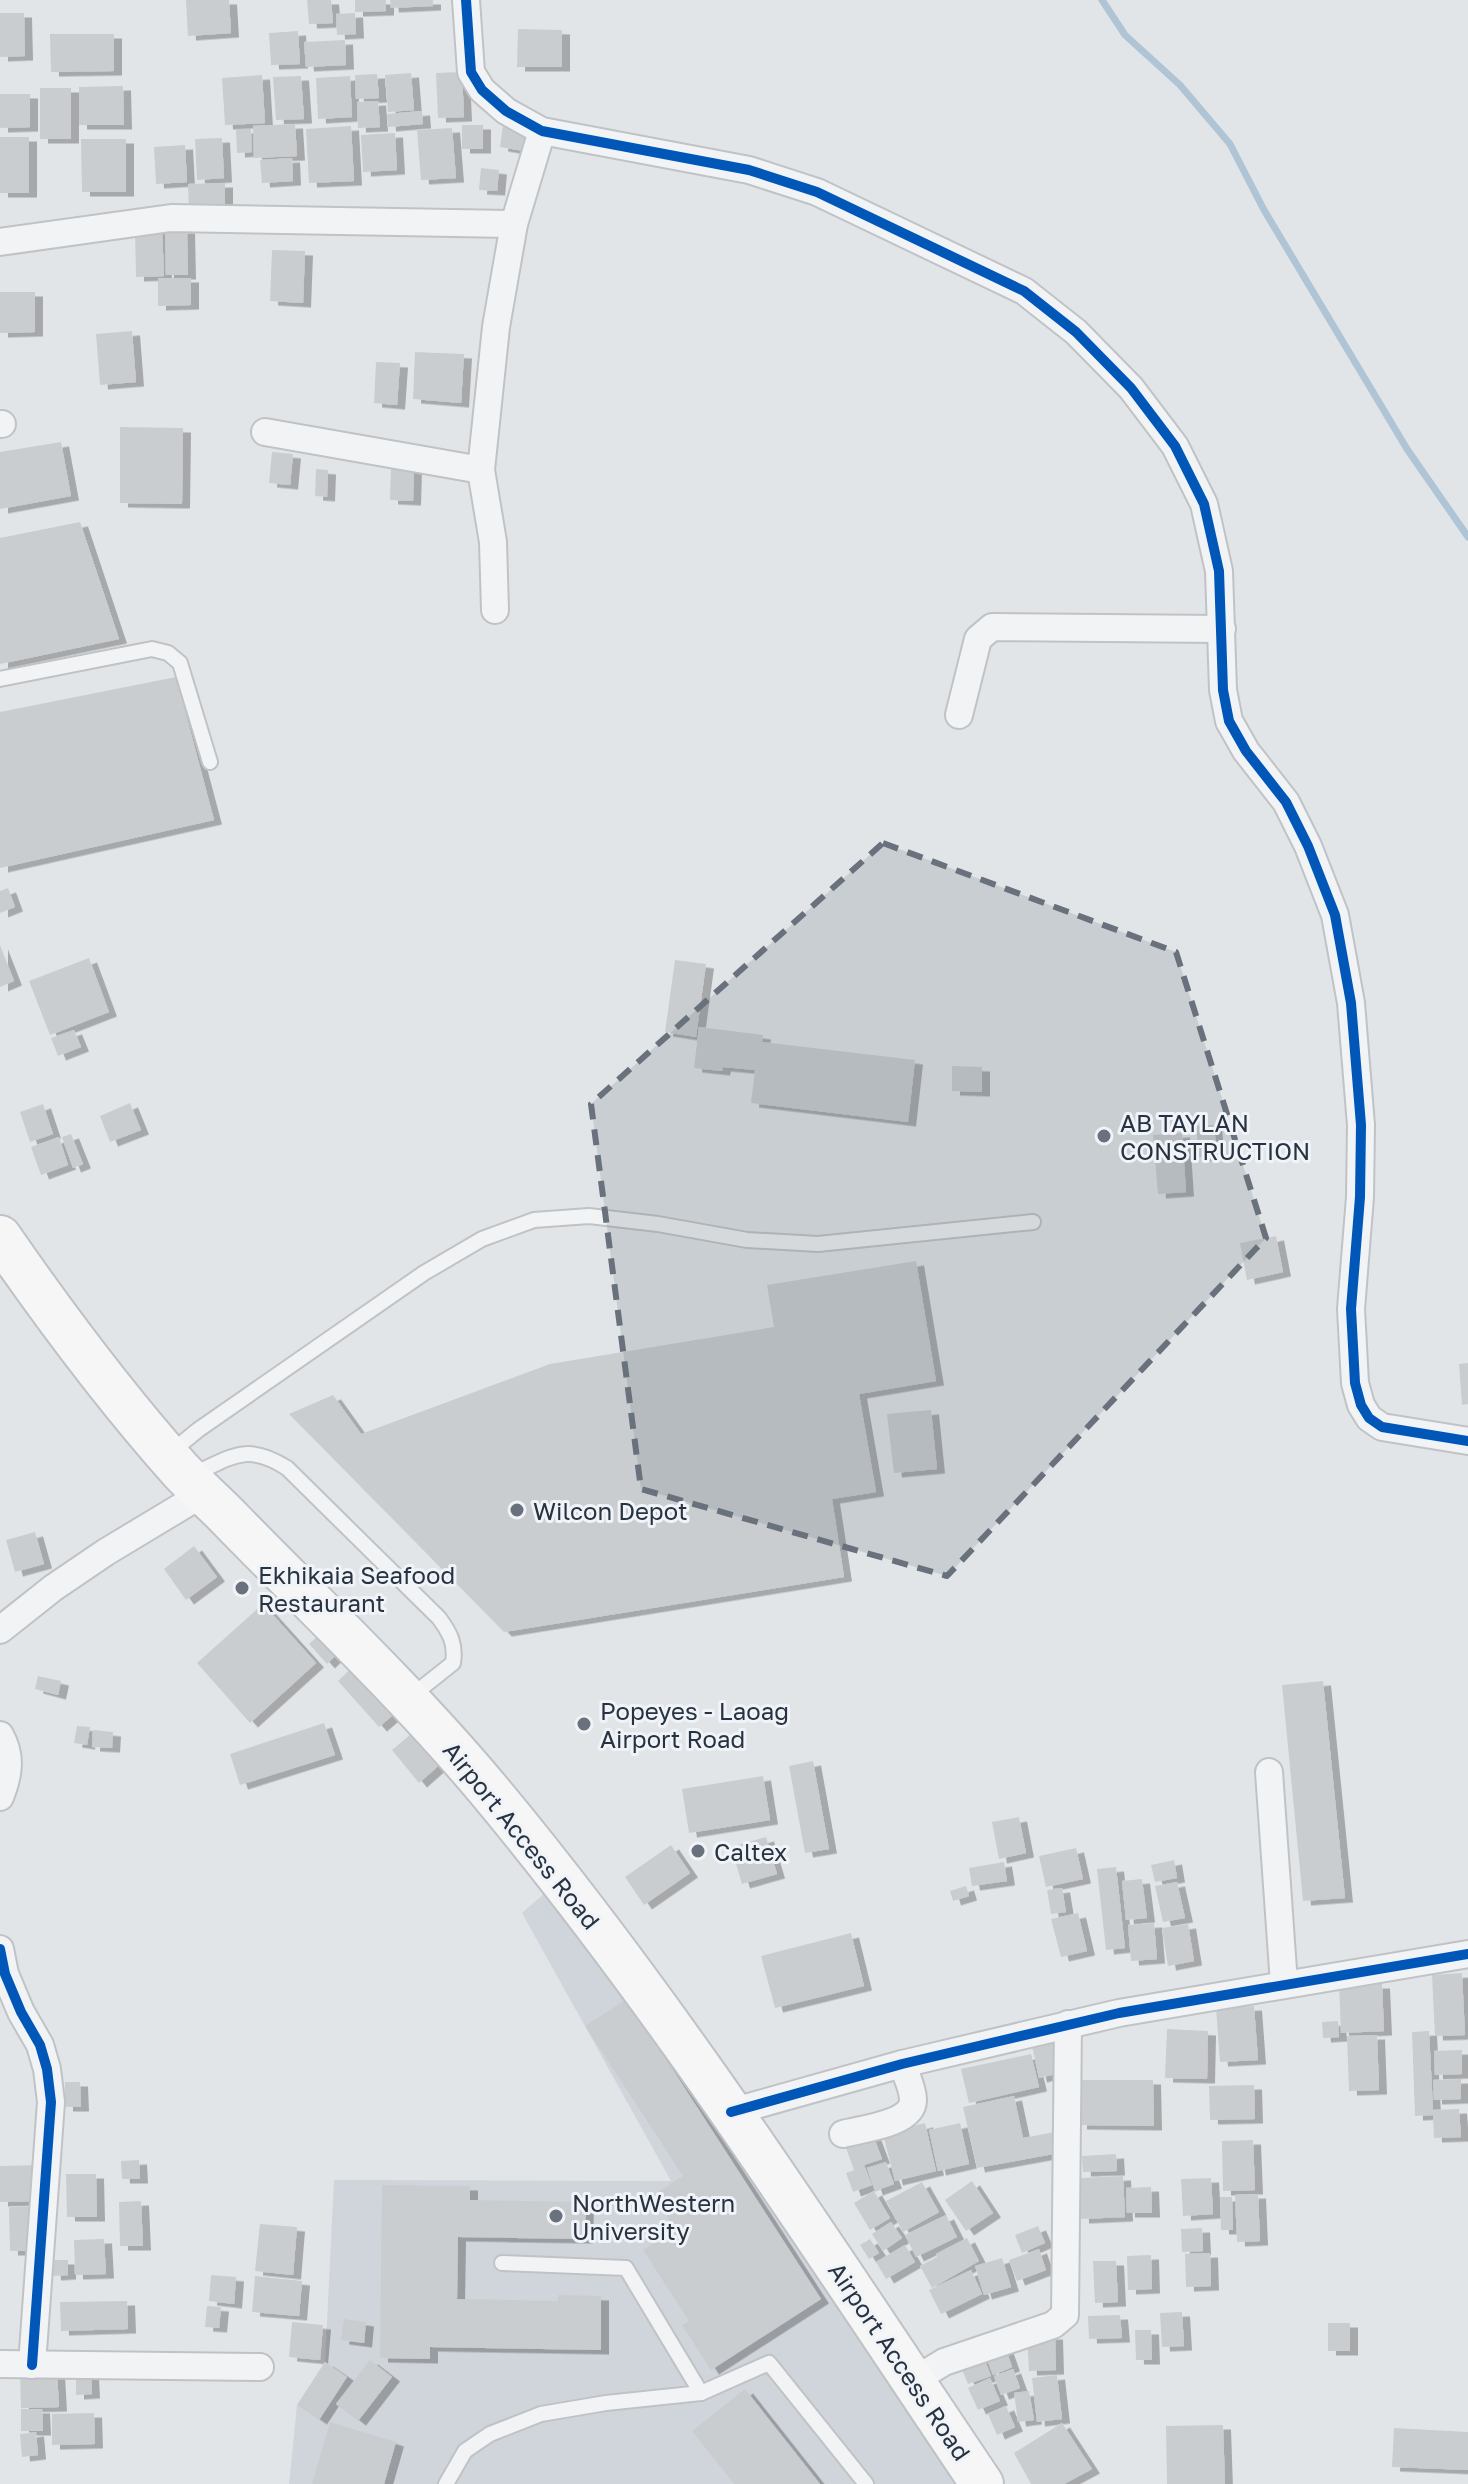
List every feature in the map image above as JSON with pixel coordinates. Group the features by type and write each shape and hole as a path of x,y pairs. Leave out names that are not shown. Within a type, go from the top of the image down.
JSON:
{"main road":[{"name":"Airport Access Road","path":"0,1237 95,1368 186,1475 409,1698 487,1789 631,1972 731,2112 982,2484"}],"street":[{"path":"466,0 471,72 482,90 506,111 542,131 749,170 817,192 1024,291 1076,332 1131,388 1175,446 1204,504 1219,571 1223,690 1229,721 1246,751 1286,802 1308,846 1335,915 1351,1003 1361,1125 1360,1197 1351,1309 1355,1383 1361,1405 1369,1418 1382,1427 1468,1441"},
{"path":"495,610 493,542 481,470 496,327 514,224 542,131"},
{"path":"0,242 171,218 514,224"},
{"path":"265,432 481,470"},
{"path":"959,715 978,639 992,627 1222,629"},
{"path":"0,1630 53,1588 106,1552 186,1475"},
{"path":"0,1735 9,1759 8,1777 0,1797"},
{"path":"1269,1772 1284,1984"},
{"path":"0,1949 5,1974 21,2012 40,2045 51,2102 32,2365"},
{"path":"731,2112 902,2064 1068,2024 1468,1954"},
{"path":"913,2381 944,2362 1053,2325 1065,2315 1068,2024"},
{"path":"843,2134 895,2121 909,2112 913,2104 912,2091 902,2064"},
{"path":"0,2364 260,2367"}],"lane":[{"path":"0,679 152,649 168,653 180,663 210,762"},
{"path":"186,1475 198,1430 424,1273 482,1239 534,1220 589,1216 658,1224 747,1240 818,1244 1033,1222"},
{"path":"186,1475 247,1453 267,1455 287,1468 428,1607 451,1635 455,1650 453,1663 409,1698"},
{"path":"502,2263 626,2268 701,2393"},
{"path":"446,2484 465,2451 490,2434 541,2414 606,2403 701,2393 769,2363 866,2484"}],"highlighted area":[{"path":"883,843 1176,952 1266,1238 947,1576 641,1489 591,1104"}],"shaded area":[{"name":"NorthWestern University","path":"546,1892 654,2032 961,2484 289,2484 297,2405 325,2362 334,2180 671,2181 522,1913"}],"building":[{"path":"186,0 229,0 231,33 188,36"},
{"path":"307,0 331,0 333,23 309,24"},
{"path":"355,0 386,0 386,11 355,12"},
{"path":"390,0 433,0 433,6 391,8"},
{"path":"0,13 24,13 25,56 0,57"},
{"path":"355,13 356,34 337,35 336,14"},
{"path":"518,29 562,30 562,67 517,67"},
{"path":"298,31 300,64 271,65 269,33"},
{"path":"50,34 114,34 114,71 51,72"},
{"path":"345,40 346,65 306,67 304,42"},
{"path":"462,72 464,117 438,118 436,73"},
{"path":"411,73 414,110 388,112 385,75"},
{"path":"377,74 379,98 356,99 355,75"},
{"path":"262,75 265,123 225,125 222,78"},
{"path":"301,76 304,119 276,120 273,77"},
{"path":"350,76 352,117 318,119 316,78"},
{"path":"123,86 124,125 79,125 79,87"},
{"path":"40,88 71,88 71,139 40,139"},
{"path":"0,94 30,94 30,127 0,128"},
{"path":"378,101 380,127 358,128 357,102"},
{"path":"422,111 423,124 388,127 387,114"},
{"path":"295,124 297,156 254,158 253,126"},
{"path":"503,124 528,128 524,151 500,147"},
{"path":"462,125 483,125 483,149 462,149"},
{"path":"351,126 354,181 309,183 306,129"},
{"path":"452,128 456,178 421,180 417,130"},
{"path":"236,129 251,129 252,152 237,153"},
{"path":"395,133 397,170 363,172 361,135"},
{"path":"0,137 29,137 29,193 0,193"},
{"path":"222,138 224,178 197,180 195,139"},
{"path":"81,139 126,139 126,192 82,192"},
{"path":"185,145 187,182 156,184 154,147"},
{"path":"292,158 293,181 262,183 260,160"},
{"path":"481,168 499,170 497,191 479,190"},
{"path":"225,183 225,210 189,211 188,184"},
{"path":"162,229 164,276 136,277 135,230"},
{"path":"165,229 187,229 188,275 166,275"},
{"path":"272,250 305,251 303,303 270,301"},
{"path":"158,278 191,278 191,305 158,306"},
{"path":"0,292 35,292 35,332 0,333"},
{"path":"132,331 136,382 100,385 96,334"},
{"path":"415,352 464,354 461,403 413,399"},
{"path":"376,362 400,363 397,405 374,403"},
{"path":"120,427 183,428 182,504 120,503"},
{"path":"61,442 71,496 0,509 0,452"},
{"path":"272,452 293,454 290,485 269,483"},
{"path":"391,465 414,466 413,501 390,500"},
{"path":"316,469 328,470 327,497 315,496"},
{"path":"80,522 119,639 0,664 0,538"},
{"path":"176,677 214,820 0,868 0,712"},
{"path":"8,888 15,907 0,913 0,891"},
{"path":"0,945 14,981 0,987"},
{"path":"89,958 109,1012 50,1035 29,981"},
{"path":"675,960 706,964 696,1037 665,1032"},
{"path":"699,1027 763,1035 762,1042 915,1060 908,1122 751,1103 755,1070 694,1068"},
{"path":"74,1030 81,1047 58,1056 51,1038"},
{"path":"952,1066 982,1067 982,1092 952,1091"},
{"path":"130,1103 141,1130 110,1142 100,1116"},
{"path":"43,1104 53,1134 30,1142 20,1112"},
{"path":"1214,1125 1217,1156 1199,1157 1196,1126"},
{"path":"1182,1133 1186,1192 1158,1194 1153,1135"},
{"path":"71,1134 83,1164 73,1168 62,1137"},
{"path":"59,1137 68,1165 41,1175 31,1147"},
{"path":"1276,1236 1283,1272 1247,1280 1240,1243"},
{"path":"916,1261 936,1381 859,1394 876,1492 832,1499 844,1577 504,1632 289,1414 333,1395 361,1434 550,1364 774,1327 767,1285"},
{"path":"1468,1363 1468,1404 1462,1405 1459,1364"},
{"path":"931,1410 937,1469 894,1473 887,1414"},
{"path":"35,1532 44,1564 15,1572 6,1540"},
{"path":"194,1546 217,1577 186,1600 164,1569"},
{"path":"263,1604 316,1663 250,1723 197,1663"},
{"path":"323,1631 341,1650 327,1664 309,1644"},
{"path":"358,1662 400,1709 379,1727 338,1681"},
{"path":"38,1676 61,1681 58,1695 35,1689"},
{"path":"1323,1681 1345,1898 1303,1901 1282,1685"},
{"path":"324,1723 335,1755 240,1785 230,1754"},
{"path":"77,1726 90,1727 87,1745 74,1743"},
{"path":"418,1728 445,1760 419,1783 392,1750"},
{"path":"93,1730 113,1732 112,1748 92,1747"},
{"path":"813,1761 829,1849 805,1853 789,1766"},
{"path":"763,1776 770,1820 689,1833 682,1789"},
{"path":"1019,1817 1026,1853 999,1859 992,1822"},
{"path":"766,1837 777,1874 742,1884 731,1847"},
{"path":"671,1845 690,1873 644,1905 625,1877"},
{"path":"1076,1848 1083,1879 1046,1887 1039,1856"},
{"path":"1174,1860 1177,1878 1155,1882 1151,1865"},
{"path":"1004,1862 1007,1881 972,1886 969,1868"},
{"path":"1116,1867 1125,1948 1106,1950 1097,1869"},
{"path":"1142,1879 1147,1918 1126,1920 1122,1881"},
{"path":"1177,1882 1185,1918 1163,1922 1155,1886"},
{"path":"966,1886 969,1896 953,1901 950,1891"},
{"path":"1062,1888 1066,1912 1051,1914 1047,1890"},
{"path":"1078,1913 1087,1951 1061,1957 1051,1919"},
{"path":"1154,1923 1157,1959 1131,1961 1128,1925"},
{"path":"1188,1924 1194,1961 1168,1966 1162,1928"},
{"path":"851,1933 864,1986 775,2008 761,1956"},
{"path":"1462,1973 1465,2035 1435,2036 1432,1975"},
{"path":"1382,1984 1384,2031 1341,2033 1339,1985"},
{"path":"627,1999 821,2299 711,2370 682,2325 689,2321 643,2250 675,2229 653,2195 683,2176 585,2026"},
{"path":"1254,2006 1258,2060 1220,2062 1216,2008"},
{"path":"1338,2021 1339,2037 1323,2038 1322,2022"},
{"path":"1167,2029 1208,2031 1207,2079 1165,2078"},
{"path":"1429,2031 1433,2110 1459,2109 1461,2137 1434,2138 1433,2115 1415,2116 1412,2032"},
{"path":"1377,2035 1379,2090 1349,2091 1347,2036"},
{"path":"1057,2040 1064,2072 1039,2078 1032,2046"},
{"path":"1462,2050 1462,2074 1435,2075 1434,2051"},
{"path":"1031,2054 1039,2087 969,2103 961,2069"},
{"path":"1461,2079 1461,2099 1434,2100 1433,2080"},
{"path":"1079,2080 1153,2080 1154,2126 1079,2125"},
{"path":"65,2082 80,2082 81,2107 65,2107"},
{"path":"1254,2085 1255,2119 1210,2120 1209,2086"},
{"path":"1014,2096 1023,2138 1055,2132 1059,2153 977,2168 963,2107"},
{"path":"925,2123 936,2171 895,2181 883,2134"},
{"path":"960,2123 969,2164 938,2171 929,2130"},
{"path":"873,2135 882,2159 864,2165 872,2185 853,2192 846,2173 854,2170 845,2145"},
{"path":"1253,2140 1255,2190 1223,2191 1222,2141"},
{"path":"1116,2154 1117,2171 1083,2172 1082,2156"},
{"path":"139,2160 140,2179 122,2179 121,2161"},
{"path":"886,2162 894,2184 875,2191 867,2168"},
{"path":"40,2165 42,2201 0,2202 0,2166"},
{"path":"66,2174 96,2174 97,2217 67,2217"},
{"path":"1123,2176 1125,2217 1081,2219 1080,2178"},
{"path":"1211,2178 1213,2214 1183,2216 1181,2179"},
{"path":"972,2181 993,2213 966,2231 945,2200"},
{"path":"922,2182 939,2212 903,2232 886,2201"},
{"path":"382,2185 470,2186 470,2200 586,2202 585,2239 458,2237 457,2299 558,2301 558,2295 601,2296 601,2350 430,2347 430,2359 380,2358"},
{"path":"1151,2187 1152,2213 1127,2213 1126,2188"},
{"path":"874,2191 890,2218 870,2230 854,2203"},
{"path":"1258,2194 1260,2241 1237,2242 1235,2195"},
{"path":"1220,2197 1232,2197 1233,2230 1221,2230"},
{"path":"141,2201 143,2246 120,2246 119,2202"},
{"path":"37,2206 39,2251 10,2251 9,2207"},
{"path":"946,2215 957,2237 916,2257 905,2235"},
{"path":"891,2222 902,2238 883,2251 872,2234"},
{"path":"260,2224 297,2227 293,2275 255,2271"},
{"path":"1038,2226 1045,2243 1022,2253 1015,2235"},
{"path":"1202,2228 1203,2251 1182,2252 1181,2229"},
{"path":"967,2238 979,2261 932,2288 920,2266"},
{"path":"104,2239 106,2274 75,2275 74,2240"},
{"path":"870,2239 879,2253 869,2259 860,2245"},
{"path":"905,2245 915,2262 886,2279 876,2262"},
{"path":"1039,2249 1046,2270 1017,2281 1009,2260"},
{"path":"1210,2253 1211,2286 1186,2287 1185,2254"},
{"path":"1151,2255 1152,2289 1128,2290 1127,2256"},
{"path":"1002,2258 1011,2287 984,2295 975,2266"},
{"path":"52,2260 68,2260 68,2275 53,2276"},
{"path":"1093,2261 1116,2261 1118,2302 1095,2303"},
{"path":"971,2270 982,2294 941,2314 929,2290"},
{"path":"211,2275 236,2277 234,2304 209,2301"},
{"path":"255,2276 302,2281 299,2316 252,2312"},
{"path":"127,2301 128,2329 61,2331 60,2302"},
{"path":"207,2306 221,2307 219,2328 205,2327"},
{"path":"1182,2312 1184,2346 1162,2347 1160,2313"},
{"path":"1120,2315 1122,2338 1089,2339 1088,2316"},
{"path":"344,2319 366,2322 364,2343 341,2340"},
{"path":"292,2322 323,2325 320,2360 289,2357"},
{"path":"1328,2323 1350,2323 1350,2351 1328,2351"},
{"path":"1135,2330 1151,2330 1152,2360 1136,2360"},
{"path":"1055,2335 1056,2370 1029,2371 1027,2336"},
{"path":"1005,2347 1012,2367 993,2375 985,2354"},
{"path":"983,2356 991,2376 968,2384 960,2365"},
{"path":"370,2360 392,2377 358,2421 336,2404"},
{"path":"325,2362 347,2377 319,2420 297,2405"},
{"path":"1013,2369 1020,2388 1001,2395 994,2376"},
{"path":"57,2372 59,2407 21,2408 20,2373"},
{"path":"76,2374 91,2374 92,2394 76,2395"},
{"path":"1057,2375 1062,2419 1037,2422 1032,2378"},
{"path":"990,2378 1000,2401 978,2410 968,2388"},
{"path":"745,2389 820,2484 734,2484 692,2431"},
{"path":"1029,2391 1034,2420 1018,2422 1014,2393"},
{"path":"1006,2406 1015,2427 997,2435 988,2414"},
{"path":"21,2409 42,2409 43,2431 21,2431"},
{"path":"94,2413 95,2444 52,2445 52,2414"},
{"path":"330,2422 396,2442 384,2484 312,2484"},
{"path":"1062,2423 1092,2469 1064,2484 1031,2484 1014,2453"},
{"path":"1223,2425 1225,2484 1167,2484 1166,2426"},
{"path":"1394,2428 1468,2432 1468,2470 1392,2467"},
{"path":"36,2432 38,2455 22,2457 20,2434"}],"waterway":[{"path":"1102,0 1125,35 1180,85 1230,144 1264,210 1407,449 1468,537"}],"cycle path":[{"path":"466,0 471,72 482,90 506,111 542,131 749,170 817,192 1024,291 1076,332 1131,388 1175,446 1204,504 1219,571 1223,690 1229,721 1246,751 1286,802 1308,846 1335,915 1351,1003 1361,1125 1360,1197 1351,1309 1355,1383 1361,1405 1369,1418 1382,1427 1468,1441"},
{"path":"0,1949 5,1974 21,2012 40,2045 51,2102 32,2365"},
{"path":"731,2112 902,2064 1119,2013 1468,1954"}],"place":[{"name":"AB TAYLAN CONSTRUCTION","path":"1104,1136"},
{"name":"Wilcon Depot","path":"517,1510"},
{"name":"Ekhikaia Seafood Restaurant","path":"242,1588"},
{"name":"Popeyes - Laoag Airport Road","path":"584,1724"},
{"name":"Caltex","path":"698,1851"},
{"name":"NorthWestern University","path":"556,2216"}]}
